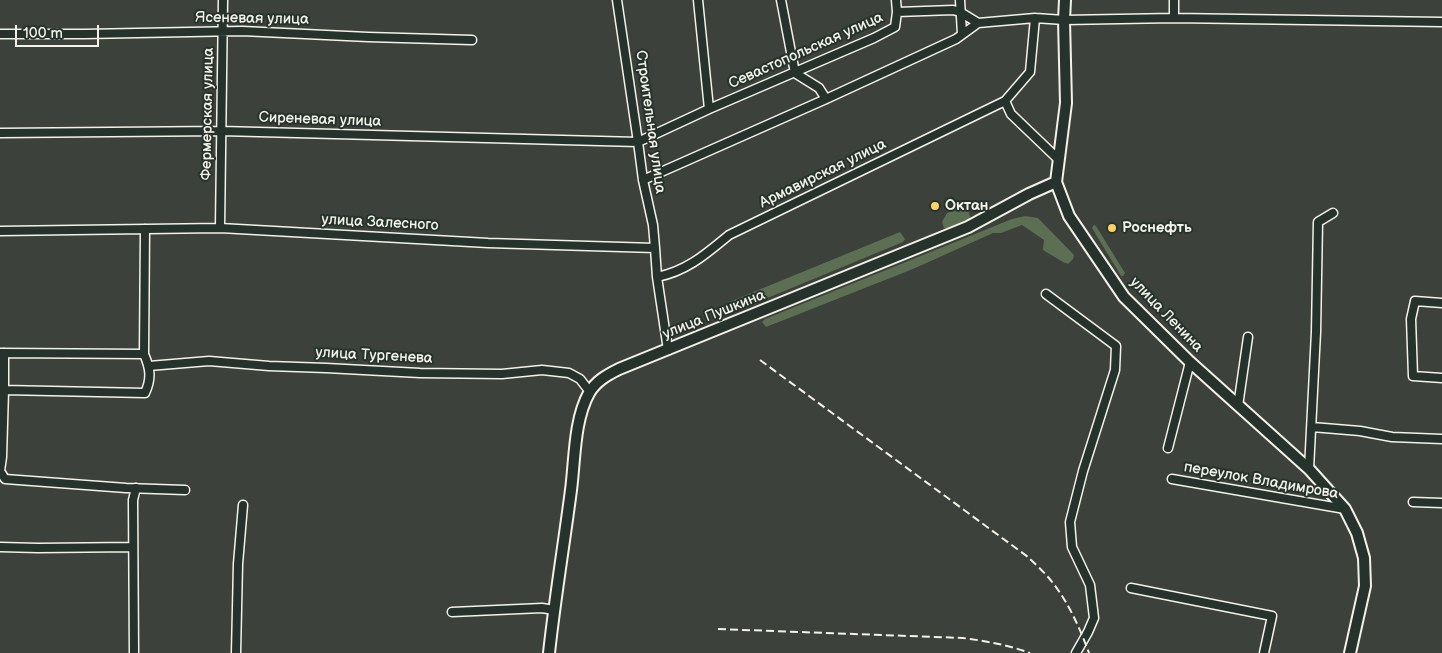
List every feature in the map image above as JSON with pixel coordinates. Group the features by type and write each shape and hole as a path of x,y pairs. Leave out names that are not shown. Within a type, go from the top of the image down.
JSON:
{"main road":[{"path":"1056,182 1066,103 1064,0"},
{"name":"улица Пушкина","path":"550,653 579,422 590,392 602,378 968,227 1029,194 1056,182"},
{"name":"улица Ленина","path":"1056,182 1069,216 1124,297 1190,362 1309,470 1345,509 1357,533 1364,558 1365,586 1350,653"}],"street":[{"name":"Фермерская улица","path":"220,228 223,0"},
{"name":"Строительная улица","path":"617,0 642,180 653,225 655,248"},
{"path":"698,0 709,109"},
{"path":"781,0 795,73 819,88 826,99"},
{"path":"896,0 897,12"},
{"path":"960,0 962,34"},
{"path":"1174,0 1174,18"},
{"name":"Севастопольская улица","path":"638,142 709,109 874,38 895,27 897,12 953,10 978,23"},
{"path":"642,180 948,43 978,23 1035,18 1064,20 1174,18 1442,22"},
{"name":"Армавирская улица","path":"657,278 696,262 729,234 1005,101 1030,72 1035,18"},
{"name":"Ясеневая улица","path":"0,34 242,31 472,40"},
{"path":"1005,101 1012,114 1058,160"},
{"name":"Сиреневая улица","path":"0,134 221,131 638,142"},
{"path":"1309,470 1316,332 1318,222 1333,213"},
{"name":"улица Залесного","path":"0,231 220,228 488,243 655,248"},
{"path":"2,390 145,392 149,384 149,366 144,354 145,229"},
{"path":"655,248 657,278 668,350"},
{"path":"1046,294 1116,346 1115,370 1083,471 1070,522 1072,547 1090,585 1094,618 1076,653"},
{"path":"1442,303 1415,301 1412,319 1413,376 1442,378"},
{"path":"1238,406 1248,336"},
{"path":"144,354 2,353 2,458 0,471 5,479 185,490"},
{"name":"улица Тургенева","path":"149,366 209,361 269,366 420,373 502,374 542,370 570,373 580,380 590,392"},
{"path":"1168,448 1190,362"},
{"path":"1312,427 1392,437 1442,439"},
{"name":"переулок Владимрова","path":"1172,479 1345,509"},
{"path":"134,653 134,500 136,488"},
{"path":"1413,502 1442,503"},
{"path":"236,653 238,564 243,505"},
{"path":"0,547 134,547"},
{"path":"1131,588 1272,616 1264,653"},
{"path":"452,612 542,608 554,610"}],"green space":[{"path":"960,208 966,209 969,212 970,218 948,229 944,228 942,222 947,213"},
{"path":"1025,216 1038,218 1074,255 1068,264 1043,250 1044,240 1022,225 1001,233 993,233 913,269 766,327 762,322 765,319 1012,219"},
{"path":"1094,225 1125,273 1123,276 1121,276 1092,228"},
{"path":"900,232 905,239 903,242 736,311 731,308 729,302"}],"railway":[{"path":"760,360 1028,557 1048,577 1061,594 1077,623 1089,653"},
{"path":"718,629 963,638 997,644 1030,653"}],"place":[{"name":"Октан","path":"935,206"},
{"name":"Роснефть","path":"1112,228"}]}
